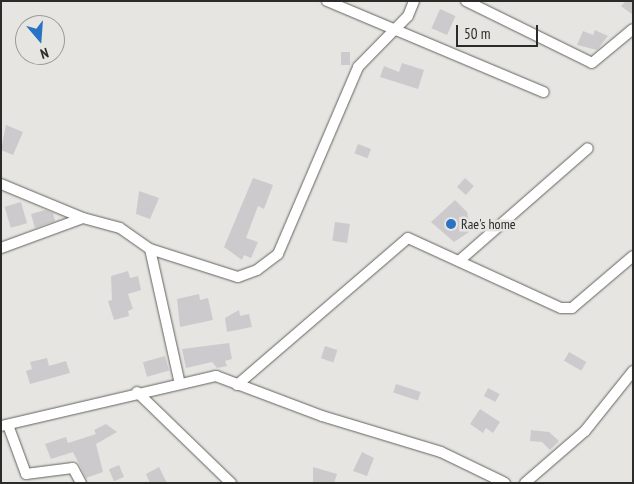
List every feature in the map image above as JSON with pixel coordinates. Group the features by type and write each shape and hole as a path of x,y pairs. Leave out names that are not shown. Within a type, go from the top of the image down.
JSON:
{"street":[{"path":"327,1 390,30 544,92"},
{"path":"1,184 83,218 120,228 150,249 238,277 278,254 358,67 390,30 408,16 414,1"},
{"path":"466,1 592,63 633,29"},
{"path":"459,261 588,148"},
{"path":"1,248 83,218"},
{"path":"237,385 408,238 561,308 572,308 633,256"},
{"path":"150,249 180,384"},
{"path":"525,483 585,431 633,371"},
{"path":"82,483 73,468 26,474 5,426 137,392 216,376 237,385 441,452 505,483"},
{"path":"137,392 231,483"}],"building":[{"path":"626,1 633,1 633,15 621,6"},
{"path":"440,9 456,16 447,35 431,28"},
{"path":"595,30 608,36 597,50 577,45 583,31 593,35"},
{"path":"341,52 350,52 350,65 341,65"},
{"path":"402,63 424,70 418,89 380,77 384,66 399,72"},
{"path":"6,125 23,132 13,155 1,150"},
{"path":"358,144 371,149 367,158 354,153"},
{"path":"253,178 273,185 264,209 258,206 246,238 258,242 251,258 244,255 242,260 224,247"},
{"path":"465,178 474,186 466,195 457,187"},
{"path":"139,191 159,198 150,219 136,214"},
{"name":"Rae's home","path":"455,200 467,212 470,225 469,232 454,242 431,222"},
{"path":"21,202 27,223 11,228 5,207"},
{"path":"45,210 53,213 55,221 35,228 31,214"},
{"path":"335,222 350,224 347,243 332,241"},
{"path":"128,271 130,278 138,276 141,290 128,294 133,309 128,311 129,316 114,320 108,301 112,300 111,276"},
{"path":"199,294 200,300 208,298 213,320 180,327 177,299"},
{"path":"239,310 240,316 249,314 252,327 227,332 225,318"},
{"path":"229,343 232,359 225,361 227,366 217,368 212,362 186,368 182,349"},
{"path":"325,346 337,350 333,362 321,358"},
{"path":"569,352 586,362 581,371 564,361"},
{"path":"165,356 169,370 147,377 143,362"},
{"path":"47,358 49,366 66,361 70,373 30,384 26,371 32,369 30,362"},
{"path":"396,384 421,392 418,401 393,393"},
{"path":"488,388 500,394 495,402 484,396"},
{"path":"480,409 500,422 493,433 486,428 483,433 470,424"},
{"path":"106,424 117,432 96,444 103,472 86,478 73,452 51,459 45,444 66,437 68,443 96,434 94,430"},
{"path":"531,430 549,432 559,441 550,450 542,442 530,441"},
{"path":"362,452 374,458 367,476 353,471"},
{"path":"119,465 124,477 114,481 109,469"},
{"path":"159,467 167,483 150,483 146,474"},
{"path":"313,467 337,474 334,483 313,483"}],"place":[{"name":"Rae's home","path":"451,224"}]}
